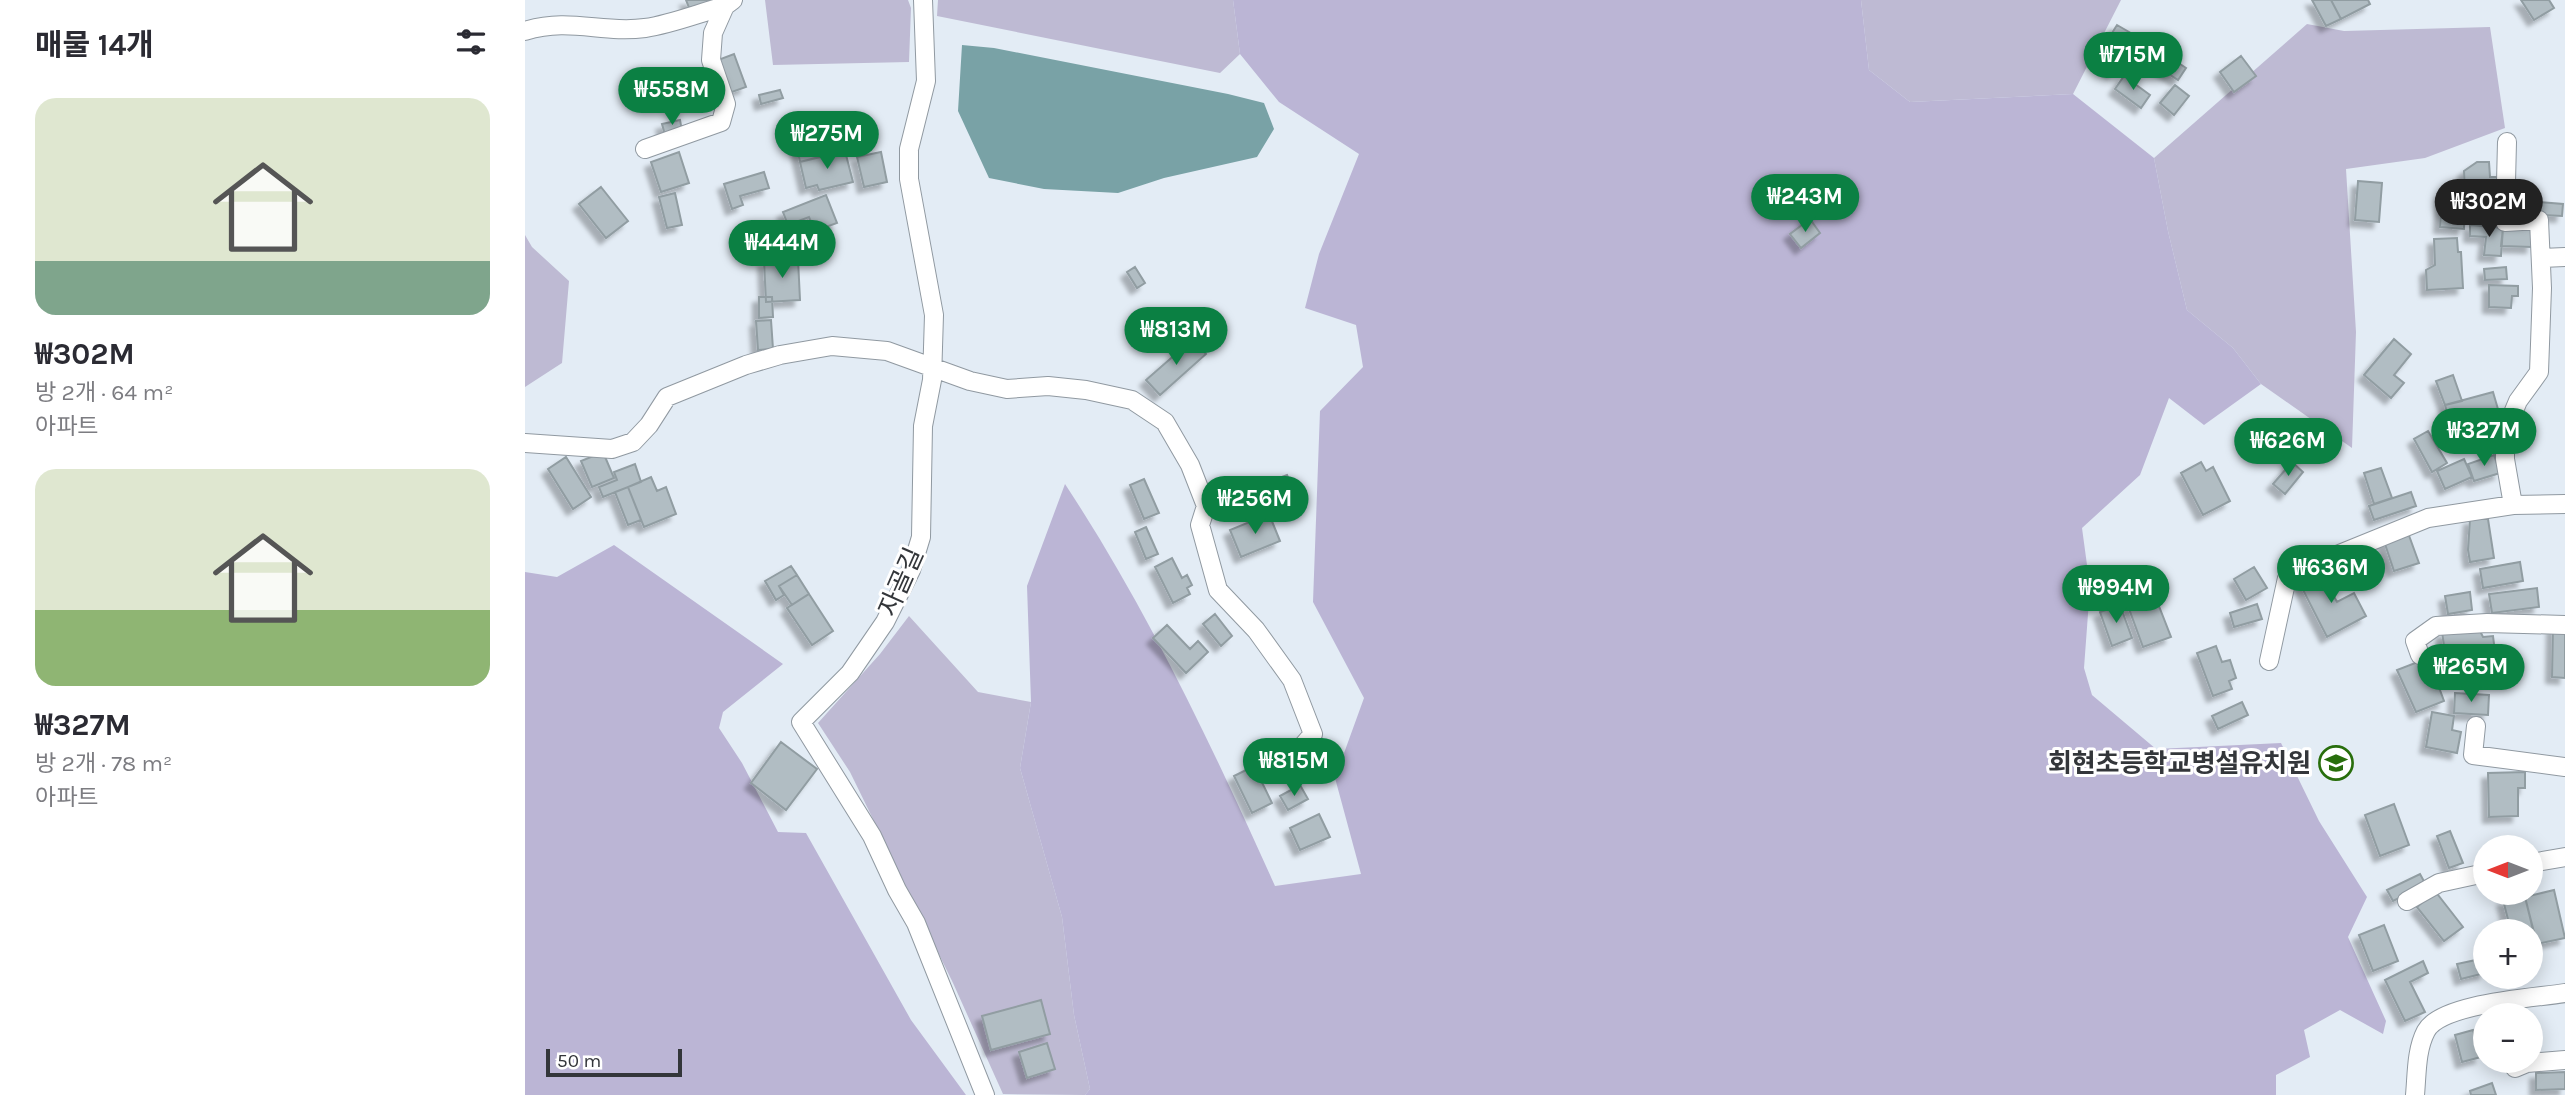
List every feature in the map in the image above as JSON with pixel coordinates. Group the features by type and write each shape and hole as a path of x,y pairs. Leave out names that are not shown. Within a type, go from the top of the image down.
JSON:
{"street":[{"name":"자골길","path":"923,0 926,81 909,149 909,179 934,315 932,380 923,426 921,537 911,570 884,622 850,673 801,722 872,836 916,923 985,1095"},
{"path":"525,31 541,26 572,23 610,28 645,28 729,3"},
{"path":"645,149 721,122 726,104 711,60 713,33 729,3"},
{"path":"2507,142 2505,222 2539,220 2542,258 2539,372 2518,401 2505,432 2505,459 2513,505"},
{"path":"2542,258 2565,257"},
{"path":"525,443 612,449 633,442 649,425 667,397 746,365 780,355 832,346 887,351 970,381 1007,389 1048,386 1087,390 1132,400 1165,422 1190,465 1206,506 1200,525 1219,590 1256,630 1292,680 1313,734 1291,759"},
{"path":"2269,661 2287,578 2300,570 2428,518 2513,505 2565,504"},
{"path":"2420,655 2415,641 2436,626 2487,623 2565,625"},
{"path":"2476,726 2473,755 2565,767"},
{"path":"2543,861 2565,857"},
{"path":"2407,901 2439,883 2473,876"},
{"path":"2499,1003 2510,998 2565,993"},
{"path":"2415,1095 2419,1048 2427,1028 2448,1014 2473,1011"},
{"path":"2543,1062 2565,1060"}],"shaded area":[{"path":"765,0 908,0 911,8 909,62 773,65"},
{"path":"938,0 1233,0 1240,54 1220,73 937,16"},
{"path":"1233,0 1861,0 1869,70 1910,102 2073,94 2154,158 2187,310 2233,348 2261,384 2204,425 2169,398 2140,475 2082,528 2090,587 2084,668 2092,695 2156,749 2281,743 2319,821 2367,897 2348,937 2386,1021 2383,1034 2340,1010 2304,1030 2310,1057 2276,1075 2276,1095 1085,1095 1090,1089 1074,1015 1062,917 1020,768 1031,702 1027,586 1065,484 1152,630 1228,783 1275,886 1361,874 1335,778 1364,698 1313,602 1320,411 1363,367 1356,325 1305,308 1319,254 1359,154 1279,102 1240,54"},
{"path":"1861,0 2121,0 2073,94 1910,102 1869,70"},
{"path":"2307,24 2344,31 2490,27 2505,128 2425,158 2346,169 2356,332 2352,448 2261,384 2233,348 2187,310 2154,158"},
{"path":"525,235 532,247 569,281 562,363 525,387"},
{"path":"614,545 783,664 723,712 719,728 742,763 778,832 806,833 911,1020 966,1095 525,1095 525,572 557,577"},
{"path":"909,616 978,692 1031,702 1020,768 1062,917 1074,1015 1090,1089 1085,1095 1003,1094 953,983 850,772 818,723 880,654"}],"water":[{"path":"962,45 994,48 1264,103 1274,129 1257,157 1164,178 1118,193 1044,189 989,178 958,111"}],"building":[{"path":"686,0 714,0 690,10"},
{"path":"2312,0 2331,0 2341,19 2326,26"},
{"path":"2331,0 2368,0 2370,4 2341,19"},
{"path":"2521,0 2549,0 2554,8 2534,20"},
{"path":"2117,25 2136,36 2113,72 2095,60"},
{"path":"2141,38 2186,68 2178,80 2132,50"},
{"path":"734,54 746,87 729,93 718,60"},
{"path":"2241,56 2256,76 2234,92 2220,72"},
{"path":"2124,76 2150,95 2141,108 2115,89"},
{"path":"2175,85 2189,96 2174,115 2160,103"},
{"path":"780,90 783,98 761,104 759,95"},
{"path":"680,120 682,131 665,135 662,124"},
{"path":"813,128 819,157 800,162 794,132"},
{"path":"845,151 853,182 819,190 817,185 806,188 800,162"},
{"path":"679,152 689,183 661,192 651,162"},
{"path":"881,152 887,182 864,187 857,157"},
{"path":"2477,162 2489,162 2490,177 2498,177 2498,195 2465,196 2464,171"},
{"path":"764,172 769,188 740,196 743,205 732,209 724,184"},
{"path":"2358,181 2382,183 2379,222 2355,220"},
{"path":"601,187 628,221 606,238 579,204"},
{"path":"675,193 682,225 667,228 659,197"},
{"path":"2442,193 2465,196 2464,229 2440,227"},
{"path":"826,195 837,223 815,231 809,217 788,225 783,212"},
{"path":"2498,195 2498,219 2478,219 2478,204 2466,204 2465,196"},
{"path":"2526,201 2563,204 2562,216 2525,214"},
{"path":"1810,219 1820,233 1801,248 1790,234"},
{"path":"2470,225 2503,228 2501,256 2484,255 2486,237 2470,236"},
{"path":"2503,228 2533,230 2532,247 2501,246"},
{"path":"762,232 769,251 757,255 750,236"},
{"path":"2457,238 2458,252 2461,252 2463,288 2427,290 2426,270 2435,265 2434,239"},
{"path":"798,259 800,300 766,302 764,261"},
{"path":"1135,267 1145,283 1137,288 1127,272"},
{"path":"2506,267 2507,279 2485,280 2484,269"},
{"path":"2489,285 2518,286 2518,296 2512,296 2511,308 2489,307"},
{"path":"759,297 772,297 773,317 759,318"},
{"path":"771,320 773,349 758,350 756,321"},
{"path":"1193,339 1206,354 1160,395 1146,380"},
{"path":"2394,339 2411,354 2394,375 2404,383 2391,398 2364,375"},
{"path":"2453,375 2462,401 2445,405 2436,381"},
{"path":"2493,392 2500,416 2452,430 2445,405"},
{"path":"2428,431 2447,463 2432,472 2414,439"},
{"path":"603,452 614,478 592,487 581,461"},
{"path":"2494,455 2500,473 2474,481 2468,464"},
{"path":"566,457 591,497 573,509 548,469"},
{"path":"2464,459 2472,477 2445,489 2437,471"},
{"path":"2201,462 2206,471 2213,467 2230,501 2203,515 2181,473"},
{"path":"2292,462 2303,472 2285,494 2273,484"},
{"path":"635,464 641,482 603,497 599,487 617,480 614,472"},
{"path":"2381,468 2392,498 2374,504 2364,473"},
{"path":"1287,475 1295,494 1263,507 1255,487"},
{"path":"651,477 657,491 666,487 676,514 644,527 628,487"},
{"path":"1144,479 1159,513 1144,519 1130,485"},
{"path":"628,487 641,520 628,525 615,492"},
{"path":"2411,492 2416,506 2374,520 2369,506"},
{"path":"1269,514 1280,541 1241,557 1230,530"},
{"path":"2470,519 2488,519 2494,558 2470,562"},
{"path":"1146,527 1158,554 1146,559 1135,532"},
{"path":"2407,530 2419,563 2394,571 2383,538"},
{"path":"1172,558 1182,578 1187,575 1192,585 1187,588 1190,594 1173,603 1155,567"},
{"path":"2520,562 2523,581 2483,588 2480,569"},
{"path":"791,566 797,575 779,586 784,595 776,600 765,581"},
{"path":"2254,567 2267,588 2246,600 2234,579"},
{"path":"2320,571 2337,602 2354,593 2366,616 2327,637 2299,582"},
{"path":"797,575 809,594 792,605 779,586"},
{"path":"2537,588 2539,607 2492,613 2489,594"},
{"path":"2470,592 2472,610 2448,614 2445,596"},
{"path":"809,594 833,631 812,645 787,608"},
{"path":"2155,596 2171,637 2143,647 2128,606"},
{"path":"2257,604 2262,619 2234,627 2230,613"},
{"path":"2120,605 2132,638 2112,646 2100,612"},
{"path":"1215,614 1232,636 1221,646 1203,624"},
{"path":"1167,625 1190,649 1198,641 1208,652 1186,673 1153,638"},
{"path":"2478,627 2483,637 2493,636 2495,652 2485,653 2487,668 2448,673 2442,632"},
{"path":"2553,627 2565,627 2565,678 2552,677"},
{"path":"2216,646 2222,662 2230,660 2236,678 2229,681 2232,689 2213,696 2197,653"},
{"path":"2428,658 2444,701 2416,712 2397,670"},
{"path":"2455,693 2489,695 2488,715 2454,713"},
{"path":"2242,702 2248,715 2218,729 2212,716"},
{"path":"2432,712 2454,716 2452,730 2461,732 2457,753 2426,747"},
{"path":"781,742 817,769 786,810 751,783"},
{"path":"1254,766 1272,803 1252,813 1234,776"},
{"path":"2525,772 2525,788 2518,788 2518,816 2489,817 2488,773"},
{"path":"1300,785 1308,799 1288,810 1280,796"},
{"path":"2394,804 2409,845 2380,856 2365,815"},
{"path":"1319,814 1330,837 1300,850 1290,828"},
{"path":"2450,831 2463,863 2449,868 2437,836"},
{"path":"2420,874 2426,885 2393,901 2387,890"},
{"path":"2554,890 2565,938 2543,943 2543,919 2531,919 2527,905 2543,905 2543,893"},
{"path":"2435,891 2463,927 2444,941 2417,907"},
{"path":"2504,905 2527,905 2530,919 2508,919"},
{"path":"2384,925 2398,961 2373,971 2359,935"},
{"path":"2423,961 2428,973 2410,982 2425,1012 2405,1021 2385,980"},
{"path":"2473,961 2473,976 2461,979 2457,964"},
{"path":"1041,1000 1050,1034 991,1050 982,1016"},
{"path":"2473,1030 2473,1059 2462,1062 2455,1035"},
{"path":"1047,1043 1055,1069 1027,1078 1019,1052"},
{"path":"2565,1072 2565,1089 2536,1090 2536,1073"},
{"path":"2492,1083 2496,1095 2471,1095 2470,1091"}],"place":[{"name":"회현초등학교병설유치원","path":"2336,763"}]}
